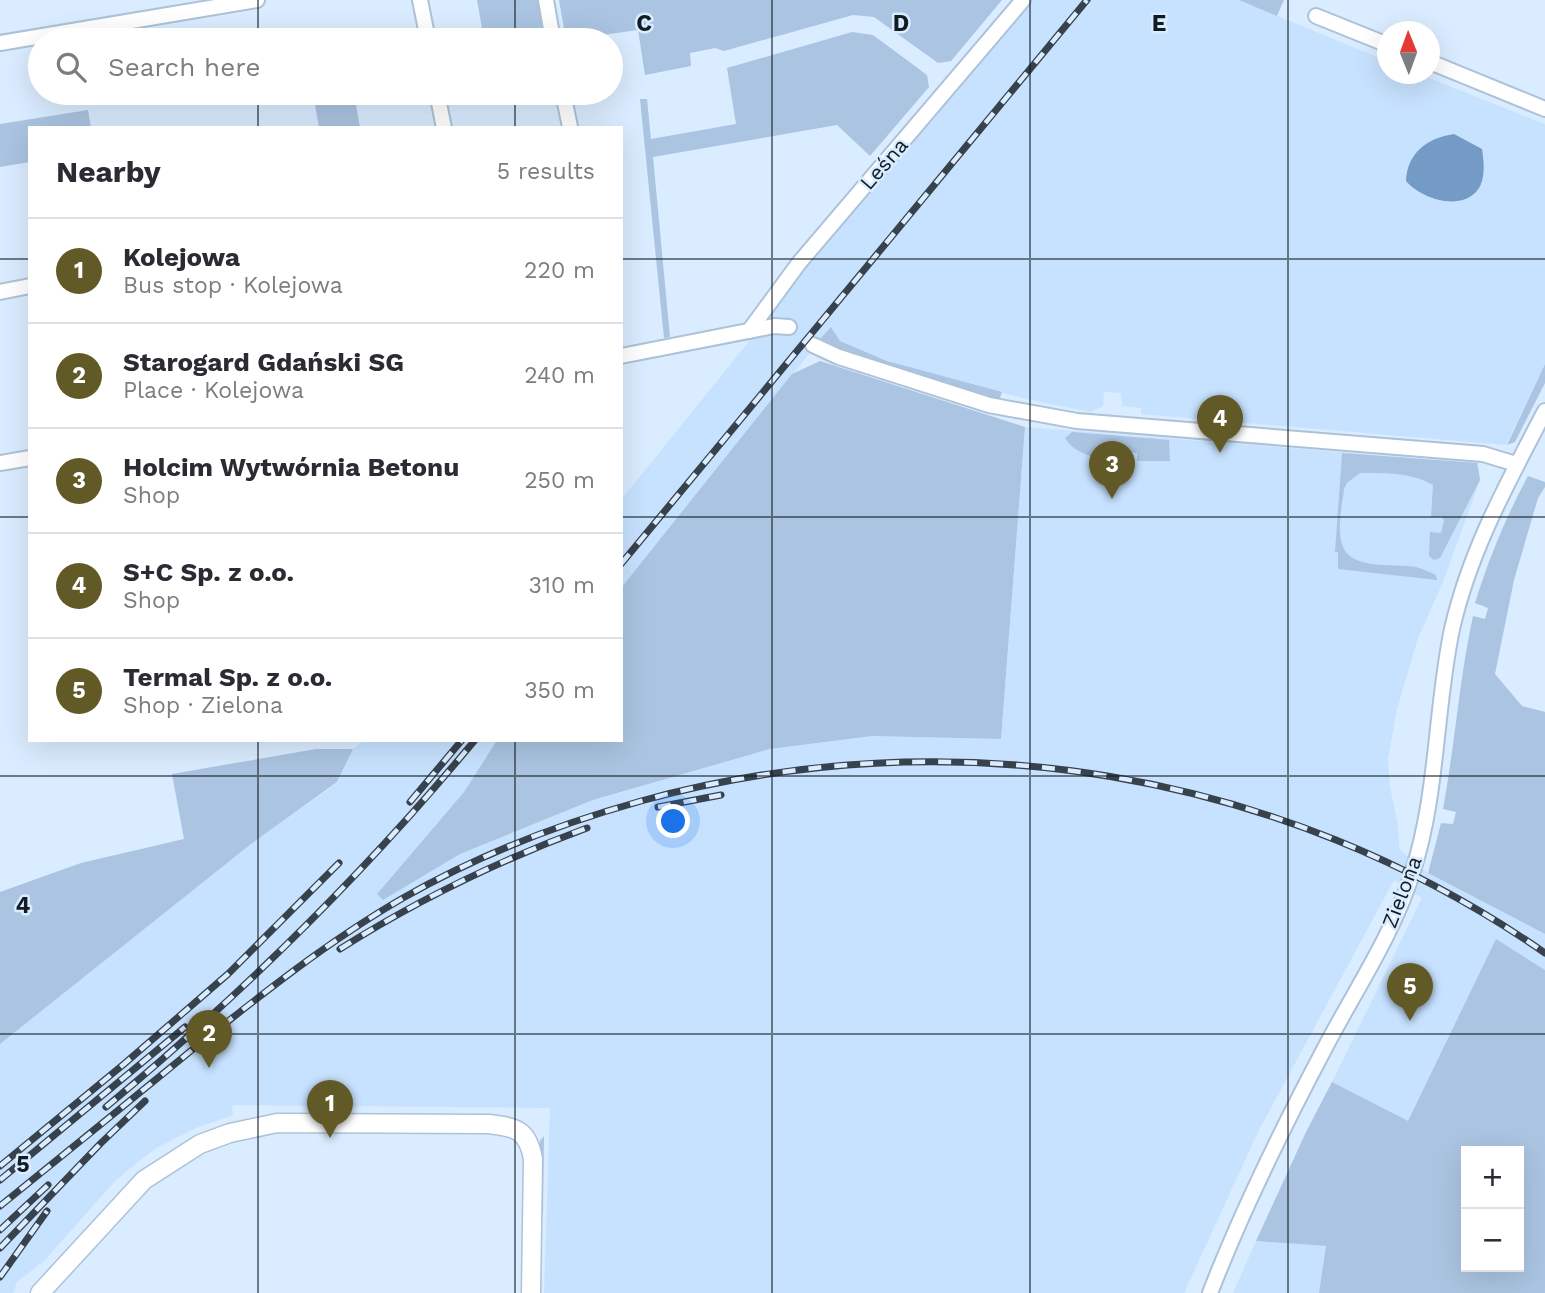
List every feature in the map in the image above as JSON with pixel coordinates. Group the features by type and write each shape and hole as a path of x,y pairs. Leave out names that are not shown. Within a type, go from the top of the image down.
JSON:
{"street":[{"path":"90,28 257,0"},
{"path":"420,0 426,28"},
{"path":"546,0 552,28"},
{"name":"Leśna","path":"749,331 799,263 1023,0"},
{"path":"1316,16 1377,41"},
{"path":"0,43 28,38"},
{"path":"1440,66 1545,109"},
{"path":"440,105 444,126"},
{"path":"565,105 570,126"},
{"path":"0,292 28,286"},
{"path":"623,356 774,326 789,327"},
{"path":"813,345 839,357 989,405 1077,421 1483,454 1516,464"},
{"name":"Zielona","path":"1210,1293 1259,1181 1408,886 1423,830 1452,630 1467,576 1481,537 1545,411"},
{"path":"0,463 28,458"},
{"path":"40,1293 144,1180 200,1144 255,1126 285,1122 489,1124 511,1126 523,1134 531,1143 533,1159 531,1293"}],"shaded area":[{"path":"477,0 538,0 542,28 482,28"},
{"path":"559,0 1002,0 951,61 938,63 874,17 853,15 724,51 715,48 690,53 691,66 645,75 638,30 623,32 623,28 564,28"},
{"path":"1029,0 1239,0 1377,57 1377,84 1440,82 1545,124 1545,364 1506,445 1141,414 1141,408 1122,406 1121,393 1104,392 1103,406 1091,412 920,372 840,341 830,328 623,586 623,498 804,269"},
{"path":"1239,0 1284,0 1277,16"},
{"path":"852,32 873,35 927,75 929,87 870,156 837,125 653,157 670,337 664,338 640,99 647,99 651,139 736,124 727,68"},
{"path":"315,105 356,105 360,126 319,126"},
{"path":"88,110 91,126 28,126 28,162 0,167 0,124"},
{"path":"1454,134 1482,149 1484,166 1479,188 1468,198 1459,201 1440,200 1420,193 1406,181 1410,162 1427,143"},
{"path":"831,327 840,341 887,361 1002,392 999,401 906,374 831,348 820,339"},
{"path":"820,361 1025,427 1001,739 872,736 770,749 593,800 460,854 383,900 377,894 464,792 496,742 623,742 623,585 792,374"},
{"path":"1545,364 1545,383 1515,442 1507,445"},
{"path":"1025,427 1478,463 1480,480 1443,582 1418,638 1397,709 1388,759 1390,787 1398,825 1399,849 1428,873 1545,934 1545,970 1496,940 1408,1122 1332,1082 1422,898 1394,880 1259,1130 1184,1293 544,1293 550,1108 232,1105 233,1115 196,1128 158,1147 139,1161 114,1182 45,1260 17,1282 13,1293 0,1293 0,1044 251,844 337,783 353,749 362,742 496,742 464,792 377,894 383,900 460,854 594,800 770,749 872,736 1001,739"},
{"path":"1072,432 1169,440 1170,461 1137,461 1137,453 1119,452 1115,461 1094,457 1070,444 1065,438"},
{"path":"1342,453 1477,463 1480,480 1440,558 1434,560 1429,556 1430,532 1441,533 1444,521 1442,517 1431,517 1433,485 1407,475 1360,473 1347,483 1344,489 1340,531 1346,553 1373,564 1416,567 1436,575 1437,580 1338,569 1338,552 1335,552"},
{"path":"1528,476 1545,482 1545,487 1538,498 1514,580 1495,674 1522,706 1545,712 1545,934 1428,873 1441,823 1453,824 1456,812 1443,809 1464,664 1473,616 1485,619 1488,608 1475,603 1498,538"},
{"path":"316,749 353,749 337,782 251,844 0,1044 0,892 81,863 184,839 172,774"},
{"path":"1496,939 1545,970 1545,1293 1319,1293 1326,1246 1256,1241 1332,1082 1408,1121"},
{"path":"544,1136 543,1214 539,1210 540,1141"},
{"path":"1256,1241 1326,1246 1319,1293 1233,1293"}],"railway":[{"path":"623,562 1087,0"},
{"path":"410,802 460,742"},
{"path":"106,1107 205,1022 299,932 345,886 473,742"},
{"path":"0,1206 187,1054 319,952 374,915 431,882 490,854 580,820 641,801 758,776 876,763 994,763 1110,776 1225,802 1336,840 1443,890 1545,953"},
{"path":"658,807 721,795"},
{"path":"340,949 460,882 587,828"},
{"path":"0,1166 228,974 339,863"},
{"path":"0,1180 185,1027"},
{"path":"0,1248 145,1101"},
{"path":"0,1230 48,1185"},
{"path":"0,1277 47,1211"}],"place":[{"name":"S+C Sp. z o.o.","path":"1220,453"},
{"name":"Holcim Wytwórnia Betonu","path":"1112,499"},
{"name":"Termal Sp. z o.o.","path":"1410,1021"},
{"name":"Starogard Gdański SG","path":"209,1068"},
{"name":"Kolejowa","path":"330,1138"}]}
